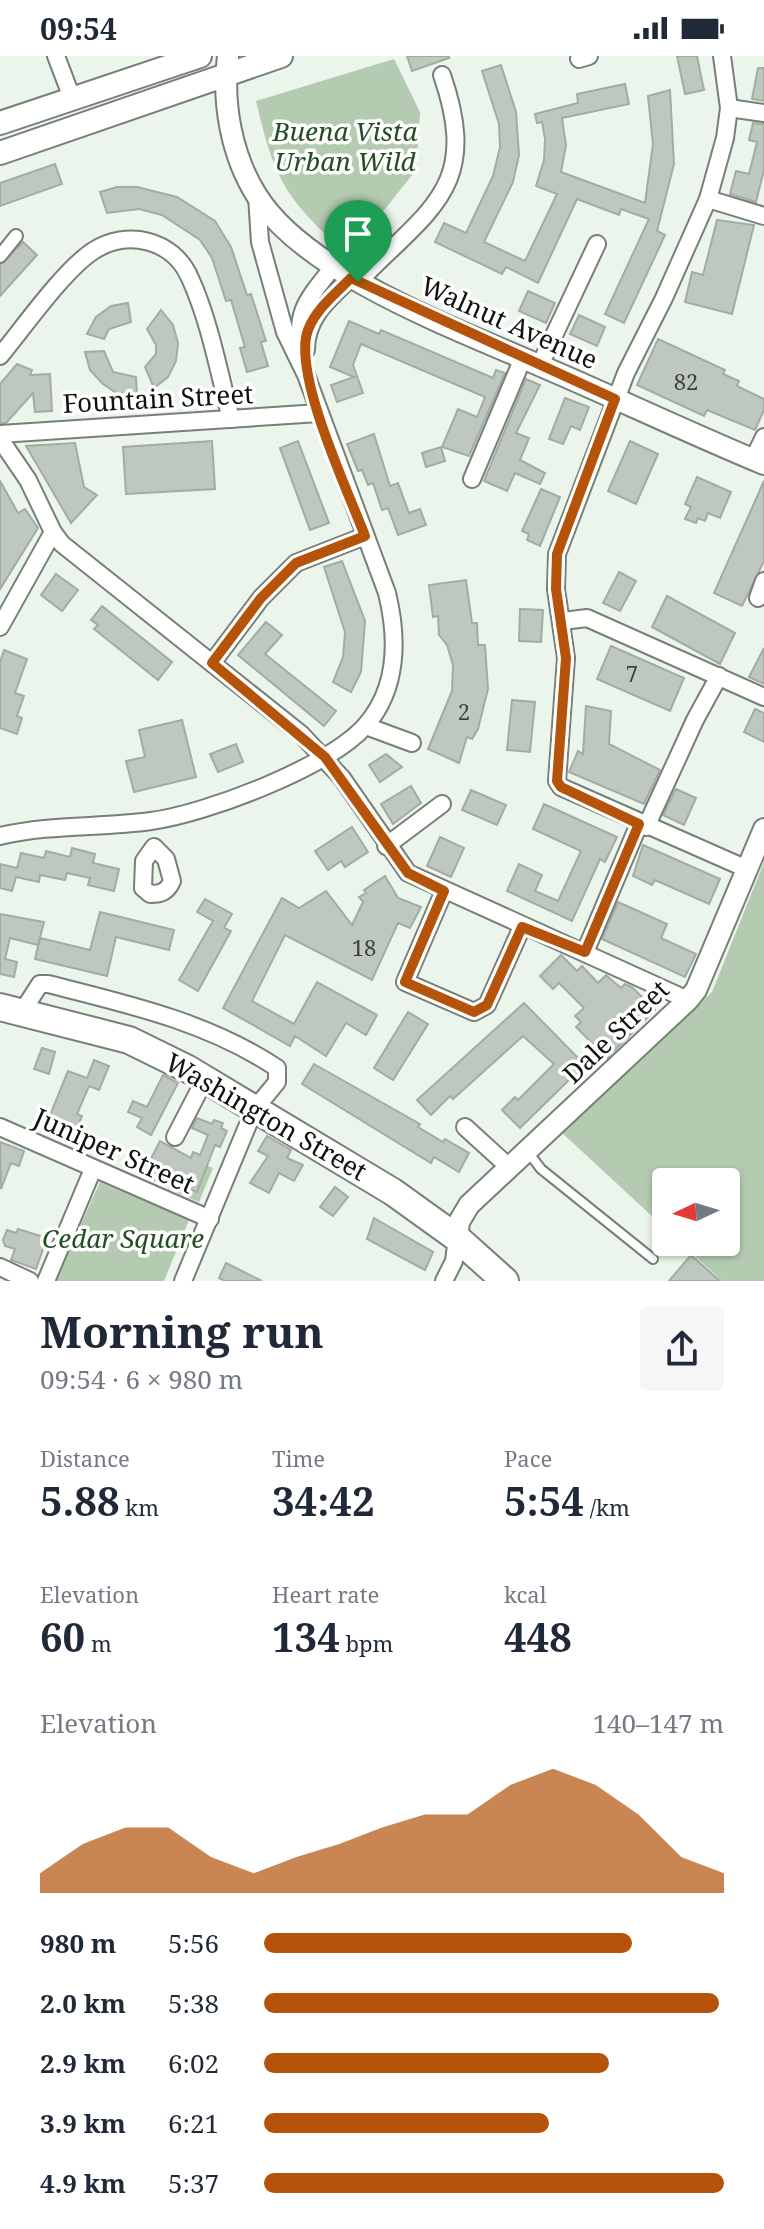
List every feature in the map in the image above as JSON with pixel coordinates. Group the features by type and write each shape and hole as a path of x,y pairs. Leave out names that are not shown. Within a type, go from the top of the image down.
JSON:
{"main road":[{"path":"0,123 200,56"},
{"path":"0,153 227,65 281,56"},
{"name":"Washington Street","path":"11,1010 129,1040 205,1079 393,1192 457,1238 505,1281"}],"street":[{"path":"56,56 72,98"},
{"path":"722,56 729,108 725,138 708,199 615,399 557,554 556,589 566,658 557,781 561,787 642,825 747,869"},
{"name":"Walnut Avenue","path":"227,65 224,105 257,196 299,242 355,280 531,362 759,462"},
{"path":"306,375 306,334 312,320 443,197 453,175 457,129 442,75"},
{"path":"729,108 764,113"},
{"path":"0,836 82,825 151,821 245,794 325,757 366,726 388,685 395,655 394,624 387,593 306,375 285,332 260,242 257,196"},
{"path":"708,199 764,216"},
{"path":"0,256 16,236"},
{"path":"0,356 92,252 118,239 139,238 156,243 173,255 190,276 231,419"},
{"path":"472,479 531,362 597,244"},
{"path":"306,375 297,327 308,301 333,267"},
{"name":"Fountain Street","path":"0,436 319,413"},
{"path":"0,436 62,544 325,757 408,873 688,1000"},
{"path":"759,462 764,437"},
{"path":"0,627 6,606 53,532"},
{"path":"212,663 261,598 296,563 365,536"},
{"path":"758,598 764,581"},
{"path":"563,621 587,618 764,697"},
{"path":"585,952 642,825 719,676"},
{"path":"366,726 412,743"},
{"path":"386,846 442,804"},
{"path":"151,821 154,847"},
{"name":"Dale Street","path":"457,1238 462,1214 696,990 764,829"},
{"path":"444,891 405,982 474,1012 487,1005 522,927"},
{"path":"11,1010 40,984 48,984 165,1015 204,1030 277,1068 277,1082 254,1110 183,1281"},
{"path":"175,1137 205,1079"},
{"name":"Juniper Street","path":"0,1127 210,1219"},
{"path":"465,1127 509,1167"},
{"path":"46,1281 93,1169"},
{"path":"444,1281 454,1261 457,1238"},
{"path":"0,1267 30,1281"}],"lane":[{"path":"527,1151 541,1169 653,1259"}],"green space":[{"name":"Buena Vista Urban Wild","path":"394,59 420,112 416,170 374,223 337,245 304,212 282,181 268,147 256,101"},
{"path":"764,862 764,1281 722,1281 695,1256 740,1256 740,1168 652,1168 652,1216 560,1131 712,992"},
{"path":"180,1155 213,1168 199,1202 168,1189"},
{"name":"Cedar Square","path":"100,1182 189,1220 164,1281 55,1281"}],"building":[{"path":"407,56 449,56 449,58 412,71"},
{"path":"677,56 697,56 704,90 685,94"},
{"path":"501,65 516,112 519,155 513,182 484,242 525,261 557,194 536,186 544,160 545,139 542,122 537,123 535,114 578,103 577,94 625,84 629,104 562,118 566,145 561,172 645,203 653,144 648,96 670,90 674,164 657,231 665,235 624,323 605,314 649,219 621,209 619,215 577,199 538,283 506,267 502,274 435,242 444,223 466,233 493,176 500,147 499,124 482,71"},
{"path":"758,68 764,68 764,101 752,99"},
{"path":"753,123 764,124 764,170 756,202 730,194 736,171 749,174 757,142 749,140"},
{"path":"55,164 62,184 0,206 0,183"},
{"path":"117,187 137,187 177,197 215,221 231,247 247,295 251,294 266,341 261,342 268,366 247,372 240,348 245,347 231,300 226,301 212,258 200,240 162,215 139,209 107,213 100,192"},
{"path":"717,220 754,225 732,314 685,302 692,272 703,275"},
{"path":"23,242 37,255 0,296 0,265"},
{"path":"528,291 555,303 546,323 519,311"},
{"path":"128,303 131,322 109,329 104,339 87,334 96,317 111,306"},
{"path":"161,310 173,325 178,343 176,361 168,377 154,388 145,367 156,354 156,345 147,329"},
{"path":"579,315 605,327 597,346 570,334"},
{"path":"349,321 379,334 381,330 493,378 496,370 505,373 469,456 442,447 458,409 477,417 485,397 361,344 353,365 363,393 337,402 331,385 354,377 330,367"},
{"path":"658,339 725,370 723,374 739,381 737,386 764,399 764,410 755,430 707,410 704,416 637,385"},
{"path":"104,351 113,372 136,377 137,394 118,394 90,370 85,352"},
{"path":"17,364 32,370 30,375 50,374 52,411 35,412 33,393 6,423 0,423 0,384"},
{"path":"526,379 540,385 516,433 529,438 520,460 545,473 540,484 515,473 507,491 484,481"},
{"path":"565,398 589,407 580,430 571,426 563,444 549,439"},
{"path":"374,434 390,486 398,483 409,513 420,509 426,525 398,535 388,508 382,510 373,483 368,485 362,470 358,471 347,444"},
{"path":"212,441 215,489 126,494 123,447"},
{"path":"298,441 329,523 310,530 280,448"},
{"path":"630,441 658,454 636,504 608,491"},
{"path":"75,443 84,487 97,495 71,523 26,446"},
{"path":"441,447 445,461 426,467 422,453"},
{"path":"697,477 731,492 720,518 708,513 705,521 698,518 696,523 685,519 691,507 685,504"},
{"path":"0,481 18,513 25,509 38,528 0,589"},
{"path":"764,481 764,561 742,606 714,593"},
{"path":"541,489 560,497 540,546 527,540 529,534 522,531"},
{"path":"342,561 365,621 361,672 351,692 333,682 343,657 345,632 324,567"},
{"path":"619,572 636,581 620,611 603,603"},
{"path":"56,574 78,590 62,611 41,595"},
{"path":"466,580 472,623 477,623 478,645 485,645 488,689 478,729 472,739 467,737 459,763 428,749 452,691 453,665 447,645 439,635 438,616 433,617 429,585"},
{"path":"667,596 735,633 720,664 652,627"},
{"path":"102,606 172,662 158,680 94,629 98,625 91,620"},
{"path":"520,609 543,610 541,642 519,641"},
{"path":"266,622 282,635 265,654 336,711 324,726 238,655"},
{"path":"611,646 684,678 670,711 597,679"},
{"path":"764,648 764,684 749,677"},
{"path":"4,650 27,659 15,693 24,696 17,716 22,718 17,734 0,728 0,662"},
{"path":"512,700 535,702 530,752 507,750"},
{"path":"586,706 611,711 609,744 660,770 644,804 569,772 578,751 583,754"},
{"path":"755,709 764,713 764,742 744,732"},
{"path":"182,720 196,777 134,792 126,761 145,757 139,730"},
{"path":"236,744 243,762 218,772 210,754"},
{"path":"386,754 402,767 380,782 369,765"},
{"path":"411,786 421,803 393,824 381,804"},
{"path":"676,789 696,798 684,825 663,815"},
{"path":"471,790 506,805 497,825 462,810"},
{"path":"544,804 617,837 605,862 600,859 572,921 507,891 519,864 542,875 535,891 558,901 581,851 533,829"},
{"path":"352,827 368,852 345,867 341,861 328,870 315,851"},
{"path":"440,837 464,848 451,877 427,866"},
{"path":"643,845 720,879 709,904 655,880 652,885 633,876"},
{"path":"72,848 95,854 93,863 119,869 114,891 88,885 90,878 67,873 65,880 40,875 39,882 16,877 12,891 0,888 0,864 17,868 21,853 44,858 46,851 70,857"},
{"path":"385,876 398,898 421,907 410,928 398,923 372,980 285,935 252,1001 294,1024 317,982 377,1015 366,1035 346,1023 326,1056 295,1036 290,1046 223,1008 282,898 299,908 326,891 352,925 363,902 359,897"},
{"path":"205,899 232,914 224,928 231,931 198,991 179,980 213,921 197,912"},
{"path":"618,902 667,924 661,938 696,954 685,977 602,939"},
{"path":"100,912 174,930 169,950 116,937 107,976 35,959 40,938 90,950"},
{"path":"0,914 44,922 38,945 10,938 5,959 17,962 14,977 0,974"},
{"path":"561,955 577,971 582,966 598,983 606,975 621,988 625,984 632,987 655,1010 607,1058 576,1027 581,1022 575,1016 584,1008 559,983 553,989 540,976"},
{"path":"524,1003 587,1067 573,1082 570,1079 520,1128 502,1110 515,1097 518,1100 554,1064 523,1036 431,1115 417,1100"},
{"path":"408,1012 428,1024 393,1080 374,1068"},
{"path":"42,1048 55,1052 49,1074 34,1069"},
{"path":"94,1060 109,1066 99,1090 89,1086 77,1114 82,1116 74,1136 46,1125 68,1071 87,1078"},
{"path":"314,1064 420,1124 418,1127 443,1142 445,1139 469,1153 459,1172 434,1157 431,1163 302,1084"},
{"path":"163,1075 178,1083 151,1135 137,1127 142,1118 128,1112 133,1101 147,1107"},
{"path":"197,1118 212,1124 214,1120 223,1123 221,1128 227,1131 220,1147 215,1145 197,1192 165,1179 163,1184 143,1174 160,1141 191,1158 193,1152 200,1155 208,1135 192,1128"},
{"path":"267,1136 291,1150 287,1158 303,1165 294,1181 279,1173 269,1193 250,1183 268,1156 258,1151"},
{"path":"0,1142 24,1151 19,1166 11,1163 1,1189"},
{"path":"335,1187 348,1197 333,1216 320,1207"},
{"path":"374,1218 433,1252 425,1270 367,1239"},
{"path":"18,1229 47,1238 36,1269 11,1260 15,1249 5,1246 3,1240 7,1230 16,1233"},
{"path":"692,1256 720,1281 669,1281"},
{"path":"226,1263 262,1281 225,1281 219,1278"}],"route":[{"path":"351,278 358,282 615,399 557,554 556,589 566,658 557,781 561,787 639,824 585,952 522,927 487,1005 474,1012 405,982 444,891 408,873 395,859 325,757 212,663 261,598 296,563 365,536 306,375 306,334 312,320 351,278"}]}
